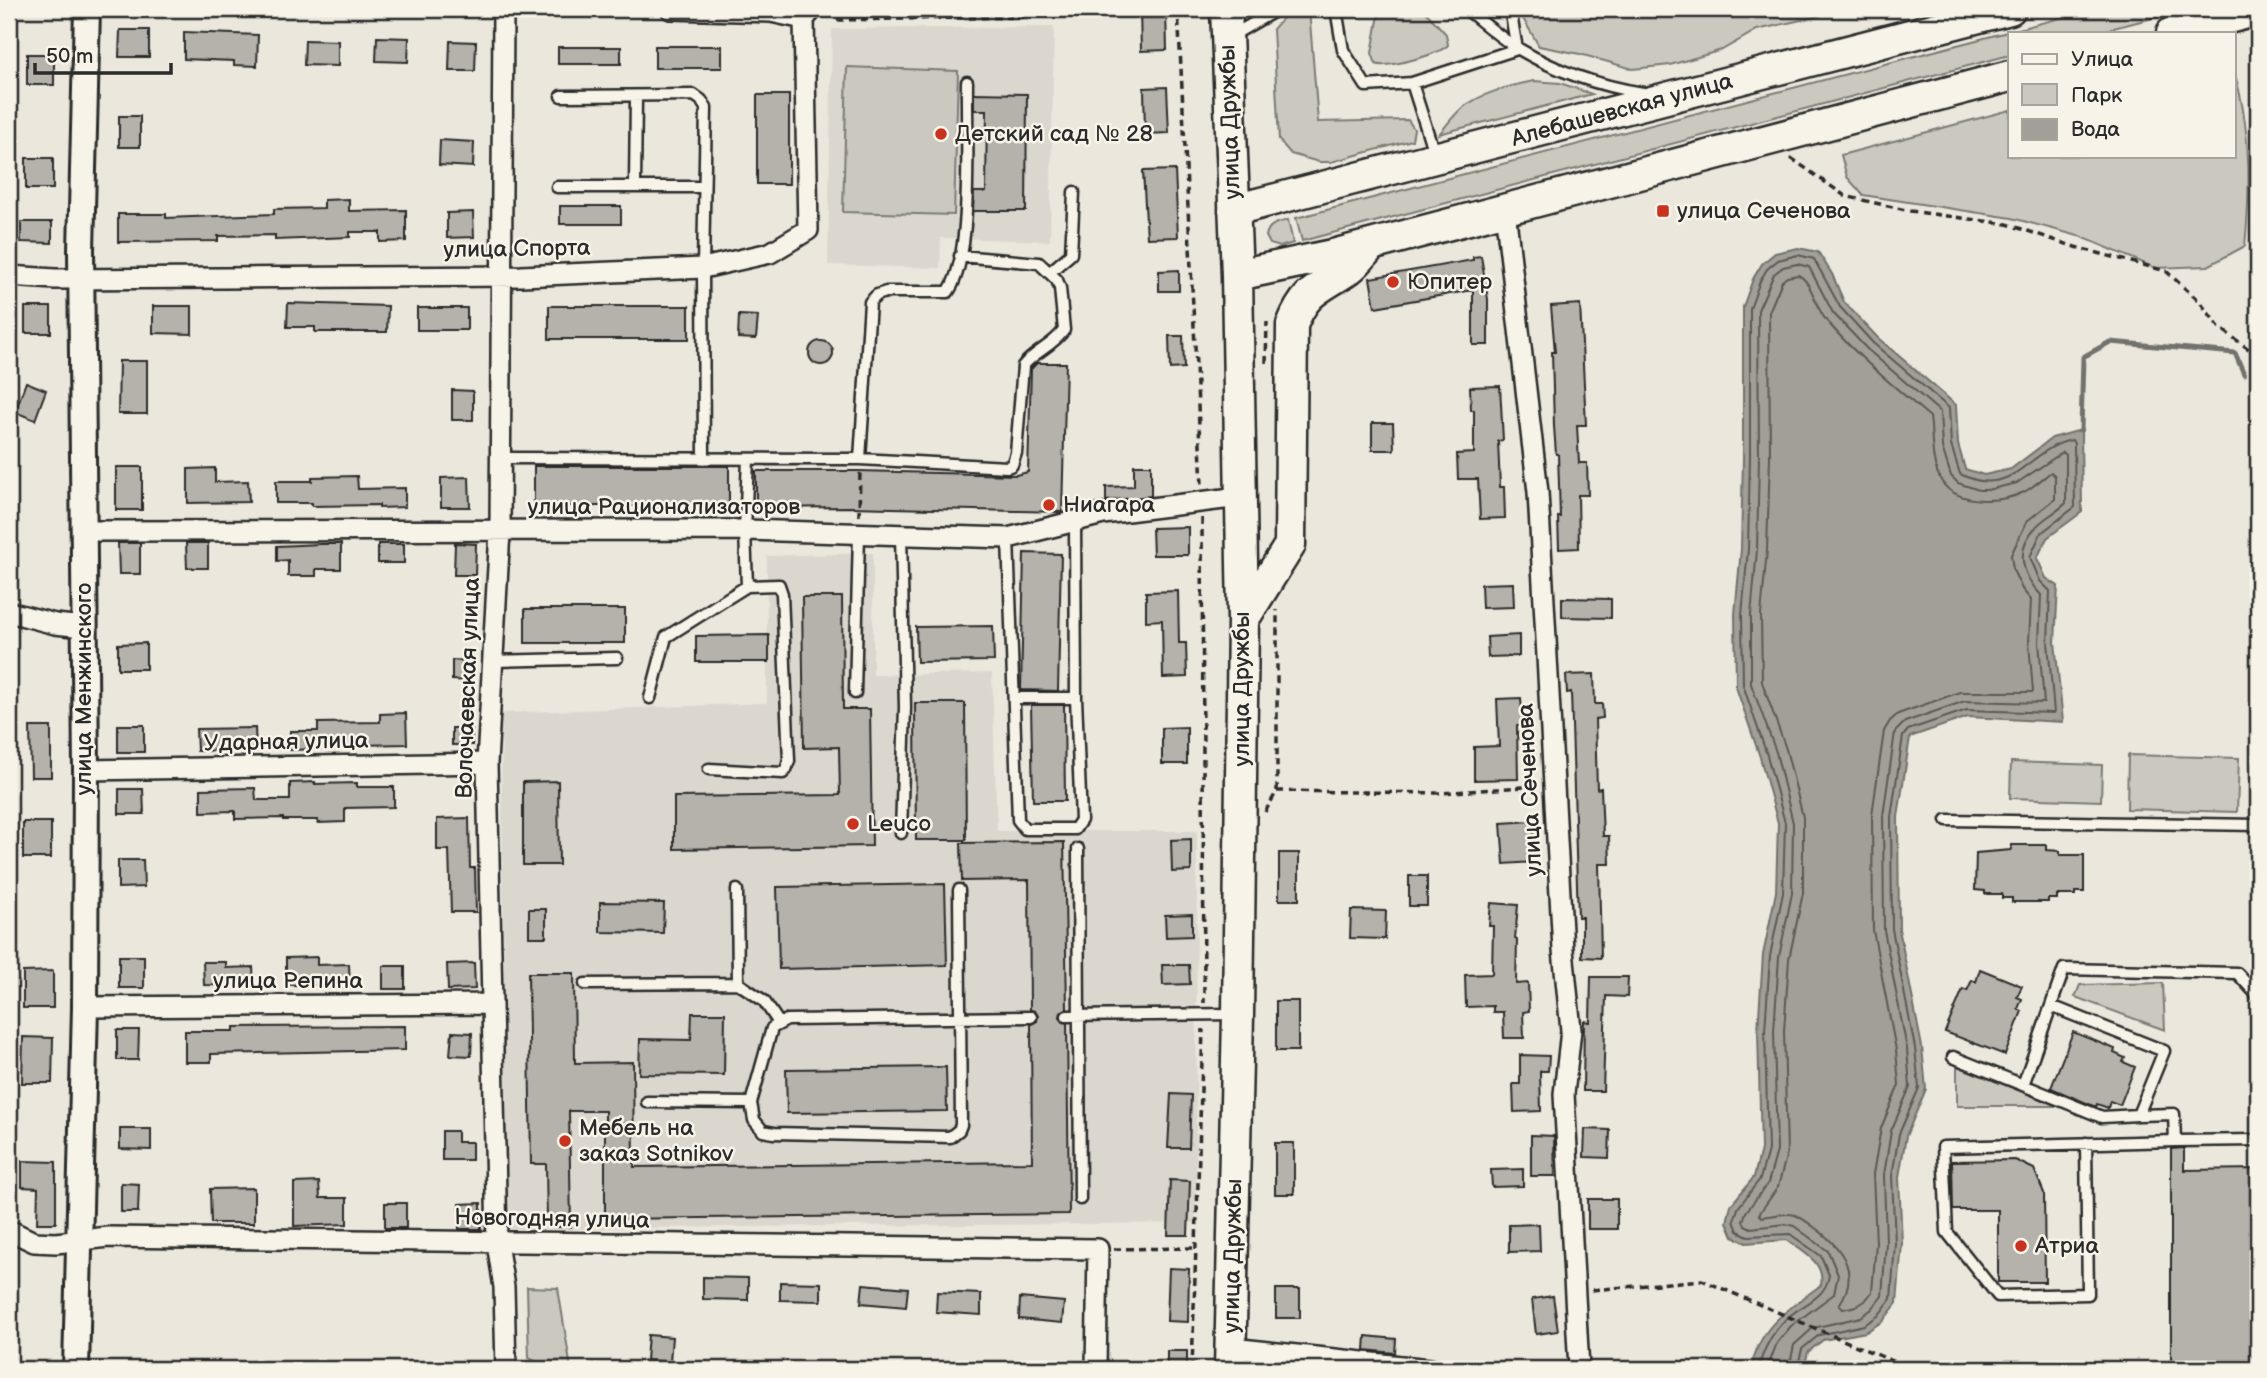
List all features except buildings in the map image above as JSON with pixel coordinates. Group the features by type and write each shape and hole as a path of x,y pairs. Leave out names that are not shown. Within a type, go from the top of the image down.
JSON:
{"main road":[{"name":"улица Дружбы","path":"1226,9 1237,275 1243,621 1230,1359"},
{"name":"Алебашевская улица","path":"1234,210 2010,9"},
{"path":"2176,32 2258,10"},
{"path":"1237,275 1373,244 2008,77"},
{"path":"1243,621 1290,545 1292,325 1299,306 1314,290 1351,268 1373,244"}],"street":[{"name":"улица Менжинского","path":"76,1369 85,1007 86,770 81,250 87,9"},
{"name":"Волочаевская улица","path":"503,9 502,458 487,763 496,1243 504,1287 506,1369"},
{"path":"671,9 808,14"},
{"name":"улица Спорта","path":"9,276 83,279 503,275 703,268 771,253 808,229 808,14"},
{"name":"улица Сеченова","path":"1505,210 1538,492 1563,950 1571,1030 1564,1094 1579,1369"},
{"name":"улица Рационализаторов","path":"83,531 745,530 1008,538 1102,514 1240,498"},
{"path":"9,612 55,624 83,626"},
{"name":"Ударная улица","path":"86,770 487,763"},
{"name":"улица Репина","path":"85,1007 491,1004"},
{"name":"Новогодняя улица","path":"9,1230 34,1242 56,1243 108,1237 1098,1249"},
{"path":"1096,1369 1098,1249"},
{"path":"1230,1359 1430,1369"}],"lane":[{"path":"1227,39 1278,9"},
{"path":"1336,9 1343,50 1366,86 1412,83 1517,49"},
{"path":"1466,9 1517,49 1556,68 1611,88 1670,97"},
{"path":"1510,9 1517,49"},
{"path":"860,459 870,302 877,295 886,292 948,292 953,285 965,239 967,82"},
{"path":"1412,83 1435,159"},
{"path":"561,96 694,95 706,108 703,187 704,458"},
{"path":"635,187 636,96"},
{"path":"557,187 703,187"},
{"path":"1050,272 1071,254 1074,192"},
{"path":"502,458 860,459 1007,467 1012,465 1016,453 1023,366 1031,355 1051,343 1064,330 1060,288 1057,280 1039,263 960,256"},
{"path":"747,586 745,530 748,458"},
{"path":"1008,538 1018,820 1025,829 1075,829 1080,824 1075,522"},
{"path":"855,693 859,534"},
{"path":"901,535 905,707 901,833"},
{"path":"650,698 666,637 747,586 779,586 782,594 789,761 786,770 783,773 709,769"},
{"path":"492,661 618,658"},
{"path":"1014,698 1076,698"},
{"path":"1947,820 2258,825"},
{"path":"1078,849 1080,1199"},
{"path":"737,890 738,983"},
{"path":"959,890 959,1018 961,1125 959,1130 950,1136 763,1131 754,1120 751,1103 772,1028 786,1020 959,1018 1031,1017"},
{"path":"2023,1085 2064,969 2237,973 2258,996"},
{"path":"585,985 738,983 764,1001 779,1023"},
{"path":"2051,1006 2164,1051 2137,1115"},
{"path":"1067,1016 1238,1014"},
{"path":"1953,1057 2102,1117 2174,1114 2175,1141"},
{"path":"647,1102 751,1103"},
{"path":"2086,1143 2088,1294 1998,1296 1947,1232 1943,1147 2086,1143 2175,1141 2258,1140"}],"path":[{"path":"914,9 918,18"},
{"path":"837,20 1025,17 1024,9"},
{"path":"1178,9 1202,502 1204,1013 1192,1369"},
{"path":"1788,155 1845,196 1910,211 2007,224 2075,247 2166,271 2200,302 2219,327 2258,356"},
{"path":"859,534 860,459"},
{"path":"1278,791 1440,793 1553,785"},
{"path":"1098,1249 1195,1248"},
{"path":"1576,1292 1702,1280 1910,1368"}],"shaded area":[{"name":"Детский сад № 28","path":"1054,27 1050,241 941,238 940,268 828,265 832,29"},
{"path":"873,553 873,675 992,673 997,831 1197,831 1196,1223 507,1229 501,713 767,703 767,556"}],"green space":[{"path":"1291,9 1309,9 1318,122 1408,120 1414,129 1412,140 1331,162 1319,162 1291,154 1279,140 1273,29"},
{"path":"1380,9 1423,9 1446,34 1448,45 1413,60 1376,64 1372,53"},
{"path":"1520,9 1806,9 1819,16 1757,30 1722,50 1670,65 1633,69 1539,46"},
{"path":"2095,9 2188,9 2098,32 2008,32 2008,56 1302,241 1296,218"},
{"path":"847,67 958,71 954,215 843,212"},
{"path":"2236,78 2247,136 2248,202 2245,246 2208,266 2155,268 2082,237 2012,218 1863,195 1847,177 1841,155 2008,111 2008,158 2236,158"},
{"path":"1534,81 1560,83 1592,94 1439,134 1461,109 1477,99"},
{"path":"1288,220 1293,243 1280,247 1270,244 1266,236 1269,229"},
{"path":"2128,755 2239,758 2237,812 2127,809"},
{"path":"2011,762 2102,765 2101,801 2010,798"},
{"path":"2163,983 2165,1030 2075,997 2080,985"},
{"path":"1957,1066 2058,1106 1957,1106"},
{"path":"527,1287 558,1288 571,1369 550,1369 529,1358"}],"water":[{"path":"1798,248 1818,252 1832,274 1844,302 1878,338 1956,405 1958,444 1965,469 1984,475 2011,469 2052,438 2081,430 2082,512 2047,538 2037,558 2046,578 2058,586 2055,642 2063,722 1968,717 1910,737 1898,817 1899,929 1922,1047 1926,1089 1906,1136 1899,1177 1902,1243 1897,1303 1883,1321 1866,1332 1823,1340 1808,1352 1804,1369 1751,1369 1755,1354 1768,1330 1786,1311 1821,1285 1820,1270 1812,1258 1787,1240 1746,1243 1733,1236 1727,1222 1731,1205 1754,1177 1761,1149 1758,1031 1763,955 1776,892 1778,823 1760,757 1736,687 1735,614 1741,549 1743,457 1743,307 1753,279 1762,264 1775,253"}],"waterway":[{"path":"2081,430 2083,357 2110,342 2235,353 2244,374"}],"place":[{"name":"Детский сад № 28","path":"941,134"},
{"name":"улица Сеченова","path":"1663,211"},
{"name":"Юпитер","path":"1393,282"},
{"name":"Ниагара","path":"1049,505"},
{"name":"Leuco","path":"853,824"},
{"name":"Мебель на заказ Sotnikov","path":"565,1141"},
{"name":"Атриа","path":"2021,1246"}]}
